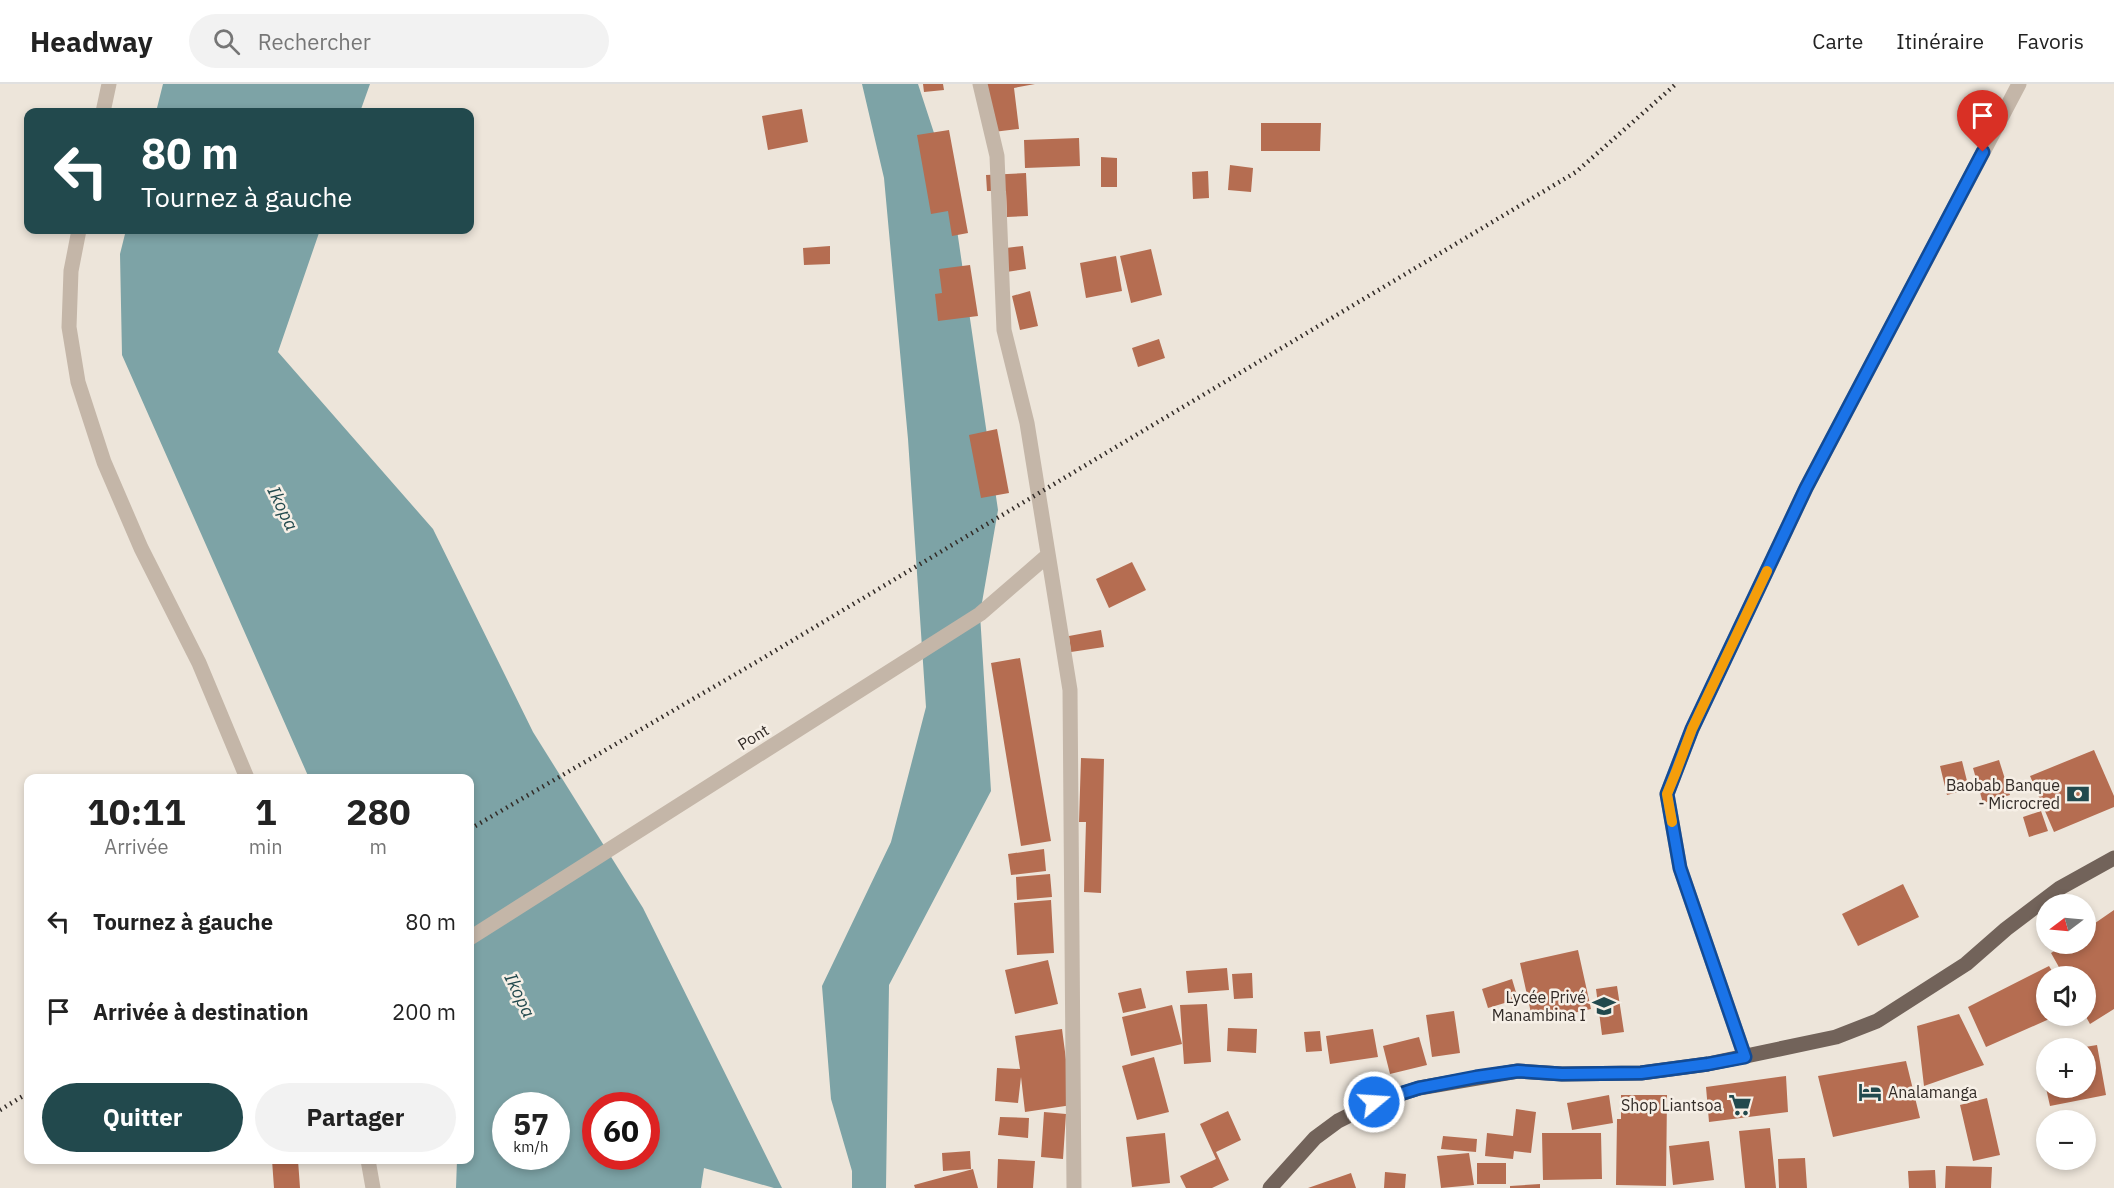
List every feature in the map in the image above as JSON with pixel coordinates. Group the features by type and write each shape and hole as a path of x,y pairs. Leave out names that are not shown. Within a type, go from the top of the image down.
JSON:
{"main road":[{"path":"1270,1188 1315,1138 1338,1121 1374,1102 1419,1088 1518,1071 1562,1074 1641,1073 1708,1064 1836,1037 1877,1021 1966,964 2006,929 2060,888 2114,858"}],"street":[{"path":"104,108 109,84"},
{"path":"980,84 997,156 1004,330 1026,423 1070,690 1074,1188"},
{"path":"1745,1057 1680,868 1667,794 1692,729 1806,488 2019,84"},
{"path":"78,234 71,271 69,327 78,382 104,462 136,538 199,663 245,774"},
{"name":"Pont","path":"474,935 980,614 1047,556"},
{"path":"369,1164 373,1188"}],"water":[{"path":"163,84 370,84 361,108 157,108"},
{"path":"862,84 918,84 950,182 998,510 980,614 991,791 889,985 886,1188 852,1188 852,1171 831,1099 822,986 891,842 926,707 908,439 884,178"},
{"name":"Ikopa","path":"125,234 319,234 278,352 433,529 533,732 643,908 782,1188 774,1188 704,1168 701,1188 456,1188 457,1164 474,1164 474,774 307,774 122,355 120,254"}],"building":[{"path":"923,84 943,84 944,90 924,92"},
{"path":"979,84 1035,84 1014,88 1019,129 985,133"},
{"path":"802,109 808,142 768,150 762,116"},
{"path":"1261,123 1321,123 1320,151 1261,151"},
{"path":"949,130 968,233 952,236 948,211 931,214 917,135"},
{"path":"1079,138 1080,166 1025,168 1024,140"},
{"path":"1101,157 1117,158 1117,187 1101,187"},
{"path":"1230,165 1253,168 1251,192 1228,190"},
{"path":"1208,171 1209,198 1193,199 1192,172"},
{"path":"1026,173 1028,216 1007,217 1006,191 987,191 986,175"},
{"path":"830,246 830,264 804,265 803,248"},
{"path":"1023,246 1026,269 1000,273 998,249"},
{"path":"1151,249 1162,295 1131,303 1120,256"},
{"path":"1116,256 1122,291 1086,298 1080,263"},
{"path":"970,265 978,316 938,321 935,294 942,293 939,269"},
{"path":"1030,291 1038,326 1020,330 1012,296"},
{"path":"1159,339 1165,358 1138,367 1132,348"},
{"path":"997,429 1009,493 981,498 969,435"},
{"path":"1132,562 1146,590 1109,608 1096,579"},
{"path":"1101,630 1104,647 1071,652 1069,636"},
{"path":"1020,658 1051,841 1021,846 991,663"},
{"path":"2094,750 2114,796 2114,807 2054,832 2030,776"},
{"path":"1081,758 1104,759 1101,893 1084,892 1086,822 1079,822"},
{"path":"1999,760 2010,795 1983,803 1973,768"},
{"path":"1962,761 1969,789 1947,795 1940,766"},
{"path":"2041,811 2048,831 2029,837 2023,817"},
{"path":"1044,849 1046,871 1011,875 1008,854"},
{"path":"1050,874 1052,897 1017,900 1016,877"},
{"path":"1903,884 1919,917 1858,946 1842,914"},
{"path":"1051,900 1054,953 1017,955 1014,903"},
{"path":"2114,910 2114,1009 2096,1020 2096,966 2058,966 2052,954 2096,954 2096,922"},
{"path":"1578,950 1591,1009 1533,1022 1520,963"},
{"path":"1048,960 1058,1004 1015,1014 1005,970"},
{"path":"1227,968 1229,990 1188,993 1186,971"},
{"path":"1252,973 1253,998 1234,999 1232,974"},
{"path":"2036,973 2036,1025 1986,1047 1968,1007"},
{"path":"1512,979 1518,999 1488,1008 1482,989"},
{"path":"1617,986 1624,1032 1602,1035 1596,989"},
{"path":"1141,988 1146,1008 1123,1013 1118,993"},
{"path":"1207,1004 1211,1062 1184,1064 1180,1005"},
{"path":"1172,1005 1182,1044 1131,1056 1122,1017"},
{"path":"1454,1011 1460,1053 1432,1057 1426,1015"},
{"path":"1959,1014 1984,1065 1924,1086 1917,1026"},
{"path":"1228,1028 1257,1029 1256,1053 1227,1051"},
{"path":"1062,1029 1072,1105 1025,1112 1021,1077 1018,1103 995,1101 997,1068 1020,1069 1015,1036"},
{"path":"1373,1029 1378,1057 1330,1064 1326,1036"},
{"path":"1320,1031 1322,1051 1306,1052 1304,1032"},
{"path":"1419,1037 1427,1065 1390,1074 1383,1046"},
{"path":"2096,1045 2106,1095 2096,1097"},
{"path":"1154,1057 1169,1112 1137,1120 1122,1066"},
{"path":"1906,1061 1920,1118 1833,1137 1818,1076"},
{"path":"1786,1076 1788,1112 1709,1122 1706,1087"},
{"path":"1609,1095 1613,1123 1572,1130 1567,1103"},
{"path":"1621,1095 1667,1095 1666,1186 1616,1185 1617,1119 1621,1119"},
{"path":"1987,1098 2000,1155 1973,1161 1960,1105"},
{"path":"2048,1098 2091,1098 2050,1106"},
{"path":"1516,1109 1536,1112 1531,1153 1514,1151 1513,1159 1485,1156 1487,1133 1513,1136"},
{"path":"1228,1111 1241,1140 1216,1152 1229,1180 1212,1188 1186,1188 1180,1176 1216,1159 1200,1124"},
{"path":"1044,1112 1066,1114 1063,1159 1041,1157"},
{"path":"1000,1117 1029,1118 1028,1138 998,1135"},
{"path":"1770,1128 1776,1188 1745,1188 1739,1131"},
{"path":"1165,1133 1170,1183 1132,1187 1126,1137"},
{"path":"1542,1133 1601,1133 1602,1179 1543,1180"},
{"path":"1443,1136 1477,1139 1476,1152 1441,1149"},
{"path":"1709,1141 1714,1180 1673,1185 1669,1146"},
{"path":"970,1151 971,1169 943,1171 942,1153"},
{"path":"1469,1153 1474,1185 1441,1188 1437,1156"},
{"path":"1805,1158 1807,1188 1779,1188 1778,1159"},
{"path":"998,1159 1035,1161 1033,1188 997,1188"},
{"path":"1477,1163 1506,1163 1506,1184 1477,1184"},
{"path":"272,1164 298,1164 300,1188 274,1188"},
{"path":"1946,1166 1992,1167 1991,1188 1945,1188"},
{"path":"973,1169 978,1188 915,1188 914,1185"},
{"path":"1935,1170 1936,1188 1909,1188 1908,1171"},
{"path":"1385,1172 1406,1174 1405,1188 1384,1188"},
{"path":"1351,1173 1356,1188 1308,1188"},
{"path":"1540,1184 1540,1188 1510,1188 1510,1186"}],"railway":[{"path":"474,827 753,664 1576,172 1676,84"},
{"path":"0,1110 24,1095"}],"slow traffic":[{"path":"1672,822 1667,794 1692,729 1767,571"}],"place":[{"name":"Baobab Banque - Microcred","path":"2078,794"},
{"name":"Lycée Privé Manambina I","path":"1604,1006"},
{"name":"Analamanga","path":"1870,1092"},
{"name":"Shop Liantsoa","path":"1740,1105"}],"route":[{"path":"1374,1102 1419,1088 1518,1071 1562,1074 1641,1073 1745,1057 1680,868 1667,794 1692,729 1806,488 1983,152"}]}
